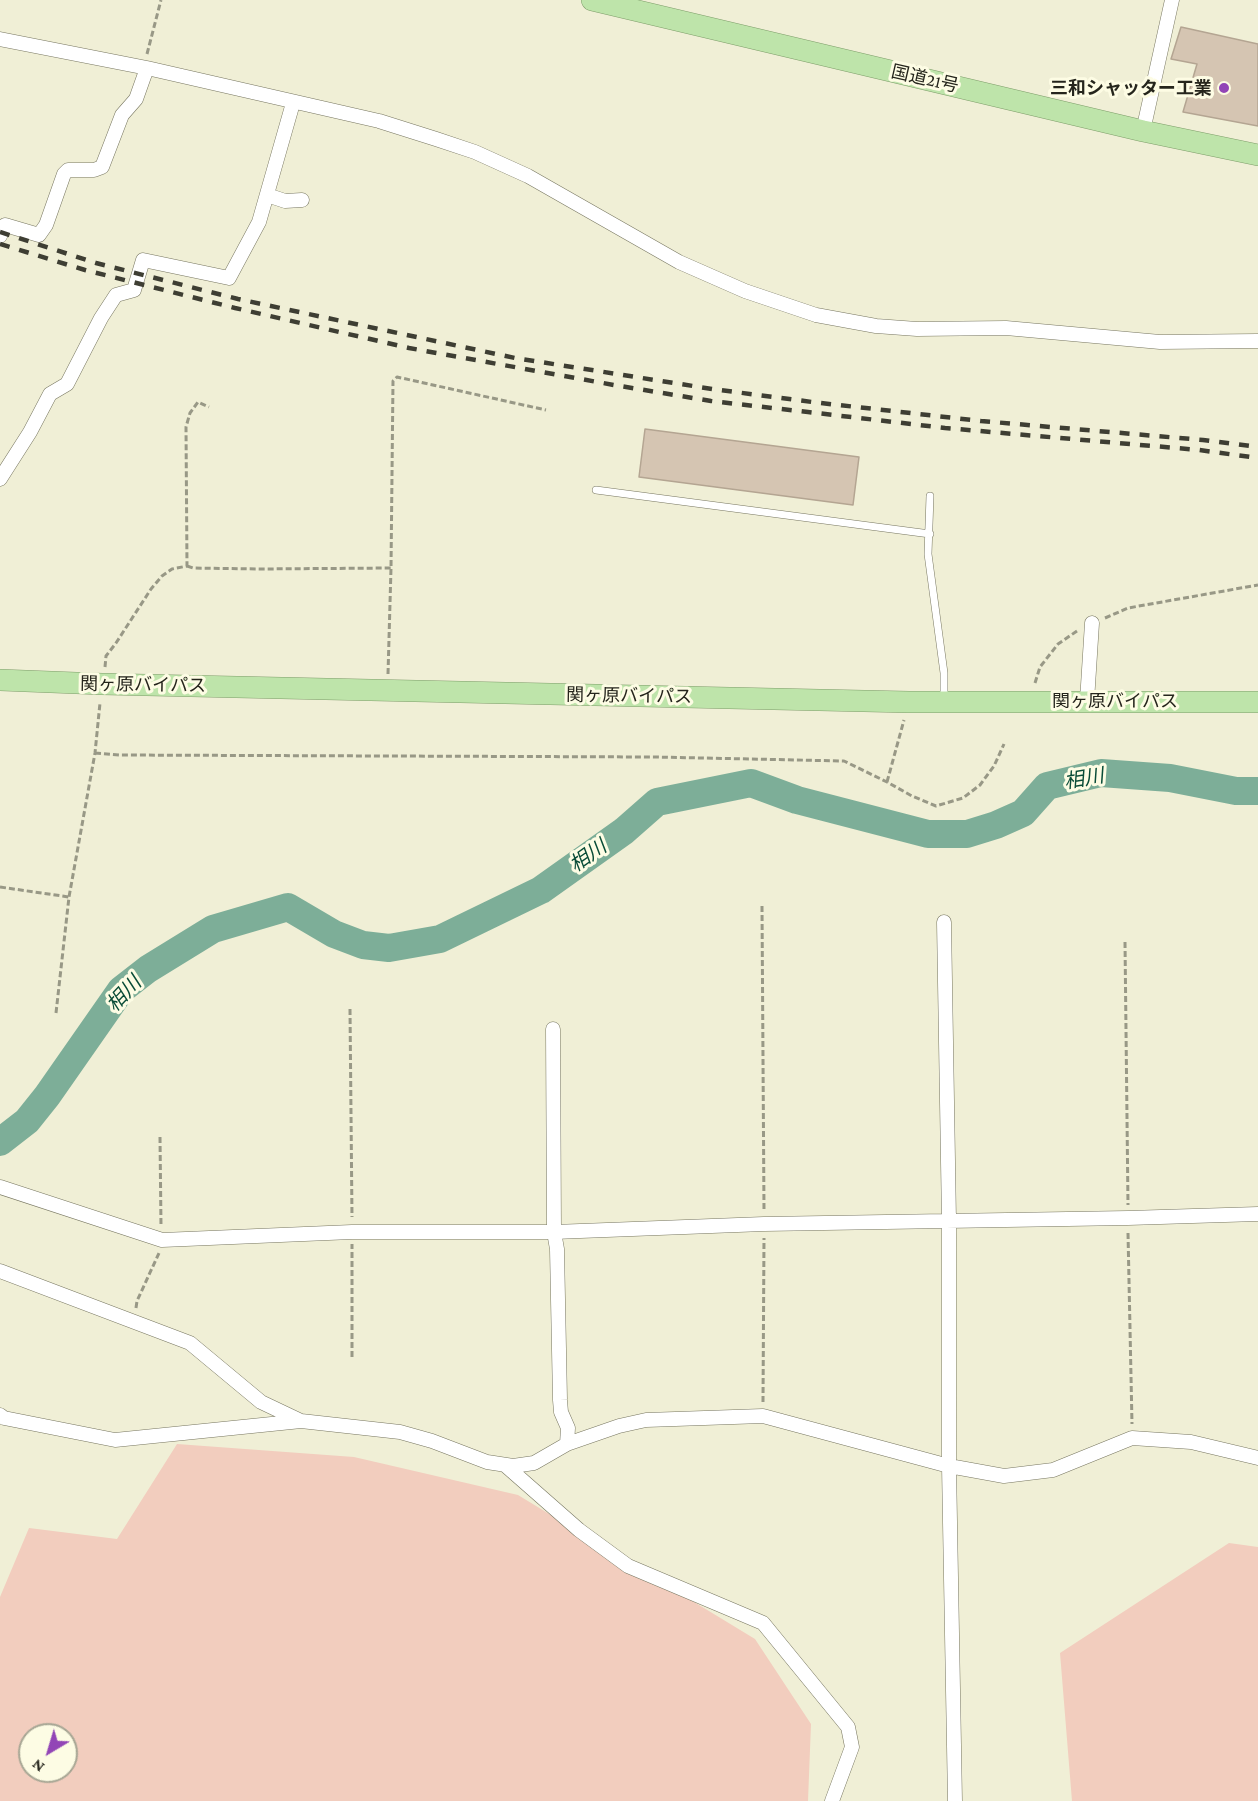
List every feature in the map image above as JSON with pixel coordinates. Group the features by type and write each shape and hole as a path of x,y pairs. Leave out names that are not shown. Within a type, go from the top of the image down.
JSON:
{"highway":[{"name":"国道21号","path":"592,0 1143,131 1258,155"},
{"name":"関ヶ原バイパス","path":"0,680 909,702 1258,702"}],"street":[{"path":"1143,131 1172,0"},
{"path":"0,39 145,68 378,121 475,152 528,176 679,262 745,291 816,315 876,326 1012,328 1161,342 1258,341"},
{"path":"0,236 5,225 39,235 46,225 64,174 68,170 94,170 102,167 122,115 136,99 145,68"},
{"path":"0,479 30,432 50,394 67,384 101,318 116,295 134,290 143,260 229,278 259,222 293,103"},
{"path":"267,195 285,201 302,200"},
{"path":"1088,701 1092,623"},
{"path":"944,922 949,1221 949,1466 955,1801"},
{"path":"553,1029 554,1232 557,1249 560,1400 561,1412 568,1428 567,1444"},
{"path":"0,1187 162,1240 352,1232 554,1232 764,1224 1258,1214"},
{"path":"0,1271 190,1343 261,1402 302,1421"},
{"path":"1,1418 115,1440 302,1421 400,1432 432,1441 487,1462 513,1466 534,1463 567,1444 619,1426 646,1420 763,1416 949,1466 1004,1476 1053,1470 1132,1438 1191,1442 1258,1458"},
{"path":"505,1465 579,1530 628,1566 763,1623 848,1727 852,1747 832,1801"}],"lane":[{"path":"596,490 930,534"},
{"path":"930,496 928,554 944,673 945,702"}],"path":[{"path":"145,68 161,0"},
{"path":"388,690 393,381 397,377 546,410"},
{"path":"187,566 186,427 190,413 198,402 209,406"},
{"path":"56,1013 69,897 94,753 106,656 151,589 162,576 172,569 187,566 259,569 391,568"},
{"path":"1035,683 1040,667 1058,644 1092,623 1128,608 1258,585"},
{"path":"887,782 909,702"},
{"path":"94,753 645,757 844,761 936,806 963,798 980,785 994,766 1004,744"},
{"path":"0,887 69,897"},
{"path":"762,906 763,1416"},
{"path":"1125,942 1132,1438"},
{"path":"350,1009 351,1357"}],"shaded area":[{"path":"177,1444 354,1457 518,1495 755,1639 811,1724 808,1801 0,1801 0,1597 29,1528 117,1539"},
{"path":"1229,1543 1258,1547 1258,1801 1072,1801 1060,1653"}],"building":[{"name":"三和シャッター工業","path":"1181,27 1258,44 1258,126 1183,112 1197,64 1171,59"},
{"path":"645,429 859,457 853,505 639,477"}],"waterway":[{"name":"相川","path":"0,1142 27,1121 47,1096 121,990 148,969 213,929 288,907 334,934 363,945 389,948 440,939 541,890 624,831 657,802 751,783 797,800 928,834 967,834 1023,813 1047,786 1101,773 1170,778 1236,791 1258,791"}],"railway":[{"path":"0,232 96,263 238,299 515,358 812,402 981,421 1203,440 1258,447"},
{"path":"0,244 85,270 235,308 409,348 614,385 711,401 945,428 1199,450 1258,458"}],"place":[{"name":"三和シャッター工業","path":"1224,88"}]}
